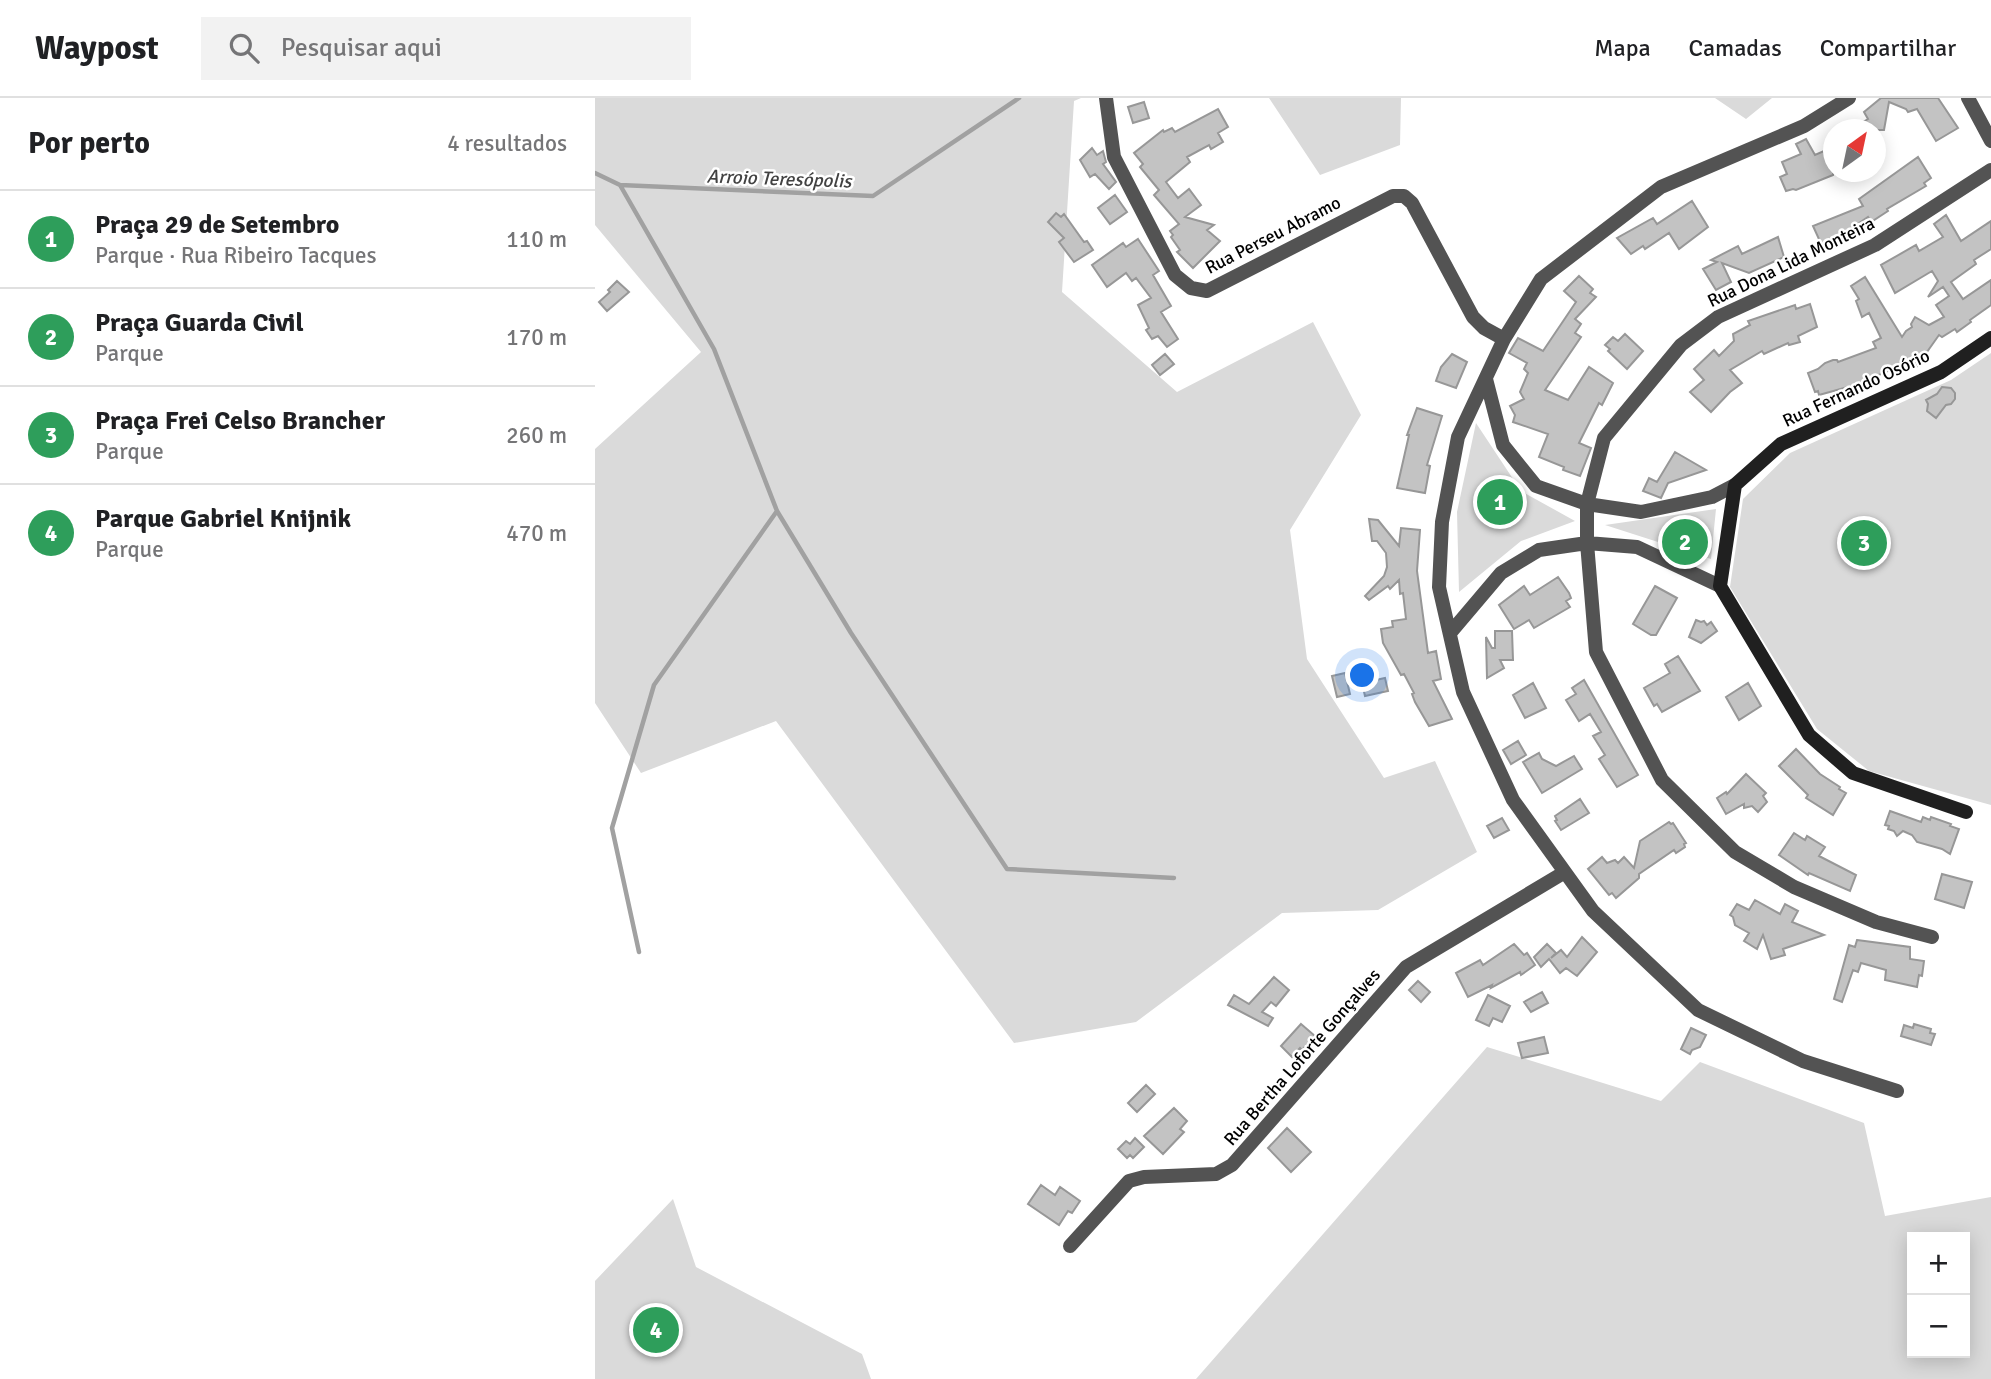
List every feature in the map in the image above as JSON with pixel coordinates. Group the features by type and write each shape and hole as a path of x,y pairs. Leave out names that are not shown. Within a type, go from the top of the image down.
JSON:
{"street":[{"name":"Rua Perseu Abramo","path":"1106,98 1114,157 1175,275 1191,288 1207,291 1393,196 1404,196 1412,203 1473,317 1484,328 1504,339"},
{"path":"1849,98 1804,126 1661,187 1541,279 1504,339 1458,437 1442,522 1439,587 1463,692 1513,800 1593,911 1698,1010 1804,1061 1897,1091"},
{"path":"1968,98 1991,141"},
{"name":"Rua Dona Lida Monteira","path":"1932,937 1876,922 1794,887 1735,852 1662,780 1596,652 1587,543 1587,504 1604,438 1681,345 1718,317 1875,245 1991,170"},
{"name":"Rua Fernando Osório","path":"1735,485 1780,444 1941,372 1991,338"},
{"path":"1486,379 1503,445 1536,486 1587,504 1641,513 1712,497 1735,485"},
{"path":"1720,586 1735,485"},
{"path":"1451,632 1501,573 1539,550 1587,543 1637,547 1720,586 1809,734 1853,774 1966,813"},
{"name":"Rua Bertha Loforte Gonçalves","path":"1070,1246 1129,1181 1144,1177 1216,1174 1232,1165 1406,967 1565,872"}],"shaded area":[{"path":"595,98 1081,98 1074,101 1062,292 1177,392 1313,322 1361,415 1290,530 1307,659 1384,778 1435,761 1477,852 1378,910 1282,913 1136,1022 1014,1043 776,721 641,773 595,703 595,449 701,352 595,225"},
{"path":"1269,98 1401,98 1400,145 1320,175"},
{"path":"1715,98 1772,98 1746,119"},
{"path":"1991,353 1991,805 1869,771 1817,729 1730,587 1743,499 1790,453 1951,380"},
{"path":"1476,423 1521,491 1575,521 1521,541 1459,592 1457,512"},
{"path":"1716,509 1711,559 1605,525"},
{"path":"1487,1047 1661,1101 1700,1062 1864,1123 1885,1216 1991,1197 1991,1379 1196,1379"},
{"path":"673,1199 696,1267 862,1354 871,1379 595,1379 595,1281"}],"building":[{"path":"1881,98 1938,98 1958,128 1936,141 1917,109 1908,112 1889,102 1886,119 1868,119 1864,112"},
{"path":"1144,102 1149,118 1133,123 1128,107"},
{"path":"1218,109 1228,127 1218,133 1223,142 1211,149 1209,145 1187,157 1190,162 1166,182 1178,198 1189,189 1201,205 1185,217 1214,225 1207,230 1220,241 1193,268 1177,252 1180,250 1171,237 1173,235 1170,231 1179,224 1154,195 1159,190 1140,167 1143,164 1134,153 1163,130 1164,132 1172,128 1175,132"},
{"path":"1806,139 1815,155 1823,151 1823,179 1796,190 1786,191 1780,177 1787,174 1782,162 1801,154 1796,144"},
{"path":"1092,148 1097,155 1103,151 1106,162 1103,164 1116,182 1109,189 1095,174 1090,177 1080,160"},
{"path":"1918,157 1931,178 1924,183 1926,186 1887,209 1888,211 1871,222 1868,217 1849,230 1852,235 1823,248 1813,226 1863,206 1859,199"},
{"path":"1115,195 1127,212 1110,224 1098,208"},
{"path":"1692,201 1708,227 1679,249 1669,233 1645,249 1643,246 1631,254 1617,238 1653,218 1657,224"},
{"path":"1056,213 1061,217 1064,214 1093,250 1074,262 1059,242 1064,238 1048,222"},
{"path":"1946,215 1961,241 1991,221 1991,249 1974,260 1976,264 1951,282 1963,299 1991,280 1991,305 1957,332 1955,329 1942,337 1939,335 1917,366 1914,360 1855,385 1819,395 1818,391 1815,392 1808,373 1833,360 1838,362 1876,348 1873,342 1881,338 1869,313 1862,317 1856,301 1859,299 1851,286 1865,277 1902,337 1912,327 1915,317 1929,325 1944,317 1936,305 1949,296 1943,287 1928,297 1938,281 1932,271 1895,293 1881,265 1916,245 1919,251 1943,237 1934,224"},
{"path":"1778,237 1784,257 1749,273 1722,263 1731,282 1716,290 1703,269 1717,262 1711,260 1738,246 1742,254"},
{"path":"1138,239 1159,271 1153,275 1171,306 1161,312 1178,339 1167,347 1158,336 1152,339 1146,330 1149,328 1138,305 1151,298 1136,278 1132,281 1126,273 1107,287 1092,265 1123,243 1126,247"},
{"path":"1579,276 1593,289 1590,293 1596,297 1575,319 1581,324 1575,333 1581,337 1545,390 1568,400 1589,367 1613,383 1602,405 1599,403 1579,443 1591,448 1580,476 1539,457 1548,434 1513,422 1515,415 1510,406 1524,399 1520,392 1528,373 1524,369 1527,363 1509,353 1518,338 1543,351 1576,302 1564,291"},
{"path":"617,281 629,292 607,311 599,302"},
{"path":"1810,304 1817,327 1798,336 1800,342 1788,343 1764,354 1762,351 1730,370 1742,383 1711,412 1690,392 1704,380 1694,369 1714,350 1719,356 1734,341 1733,334 1750,325 1748,321 1795,305 1796,309"},
{"path":"1625,334 1643,351 1627,369 1605,345 1613,337 1618,341"},
{"path":"1165,354 1174,364 1160,375 1152,365"},
{"path":"1452,354 1467,362 1456,388 1436,381 1441,367"},
{"path":"1942,387 1951,388 1955,399 1946,405 1936,418 1927,411 1926,400 1937,394"},
{"path":"1417,408 1442,416 1427,465 1430,466 1425,493 1397,488 1407,435"},
{"path":"1675,452 1706,470 1668,483 1661,498 1643,491 1649,478 1657,482"},
{"path":"1369,519 1378,520 1399,546 1401,528 1420,530 1417,571 1428,653 1436,651 1441,679 1433,681 1452,719 1429,726 1415,702 1414,693 1404,674 1401,675 1383,643 1381,629 1393,627 1392,621 1406,619 1399,580 1390,589 1388,586 1369,600 1365,596 1384,576 1387,567 1386,553 1377,541 1372,541"},
{"path":"1558,577 1571,598 1566,601 1570,607 1534,628 1529,620 1514,629 1499,605 1524,586 1530,595"},
{"path":"1655,586 1677,598 1656,635 1651,635 1633,624"},
{"path":"1696,620 1704,621 1707,625 1711,622 1717,631 1701,643 1689,637"},
{"path":"1495,631 1512,631 1513,660 1500,660 1504,668 1487,678 1486,637 1492,648 1495,648"},
{"path":"1678,656 1700,691 1662,712 1657,704 1654,706 1644,688 1670,673 1665,664"},
{"path":"1345,673 1350,694 1337,697 1332,676"},
{"path":"1385,678 1388,691 1365,696 1362,683"},
{"path":"1584,680 1638,775 1617,787 1599,759 1605,755 1593,736 1601,732 1590,714 1579,721 1566,700 1576,694 1572,688"},
{"path":"1533,683 1546,708 1525,718 1513,695"},
{"path":"1748,683 1761,706 1739,720 1726,697"},
{"path":"1518,741 1526,755 1511,764 1503,750"},
{"path":"1796,749 1820,774 1846,793 1833,815 1806,798 1808,795 1779,766"},
{"path":"1539,753 1542,759 1556,766 1574,756 1582,769 1542,793 1523,762"},
{"path":"1746,774 1766,793 1763,796 1767,802 1758,812 1752,806 1744,808 1744,804 1726,814 1717,798 1726,792 1727,794"},
{"path":"1580,799 1589,813 1561,830 1555,816"},
{"path":"1890,811 1921,822 1923,817 1930,820 1931,817 1959,829 1950,854 1917,842 1912,835 1903,831 1897,836 1885,825"},
{"path":"1502,818 1509,830 1494,838 1487,826"},
{"path":"1669,822 1673,823 1686,843 1685,847 1676,853 1674,850 1639,874 1639,878 1616,898 1612,893 1609,895 1588,869 1602,857 1607,863 1615,860 1618,863 1624,857 1634,868 1640,841"},
{"path":"1794,833 1805,840 1807,836 1825,847 1819,856 1856,875 1850,891 1809,873 1808,875 1779,855"},
{"path":"1942,874 1972,882 1964,908 1935,899"},
{"path":"1755,900 1780,914 1785,904 1798,911 1792,922 1824,935 1783,949 1785,955 1771,959 1763,935 1757,949 1744,941 1749,933 1735,925 1730,915 1737,904 1749,910"},
{"path":"1582,937 1597,952 1577,976 1566,968 1560,973 1549,959 1541,967 1534,957 1547,944 1556,953 1551,958 1561,950 1567,957"},
{"path":"1857,940 1910,947 1910,959 1924,961 1917,987 1885,980 1886,970 1861,963 1858,972 1853,970 1842,1002 1834,999 1849,945 1855,947"},
{"path":"1514,944 1524,955 1527,953 1535,965 1521,975 1520,972 1468,997 1456,973 1480,960 1483,965"},
{"path":"1274,977 1289,990 1276,1006 1271,1002 1262,1012 1273,1018 1268,1026 1228,1005 1234,995 1249,1004"},
{"path":"1418,981 1430,992 1421,1002 1409,990"},
{"path":"1542,992 1548,1003 1531,1012 1524,1002"},
{"path":"1488,995 1510,1006 1502,1022 1493,1018 1489,1026 1476,1020"},
{"path":"1301,1024 1315,1036 1292,1057 1281,1046"},
{"path":"1914,1024 1931,1029 1930,1033 1935,1034 1931,1045 1901,1036 1904,1025 1913,1028"},
{"path":"1691,1028 1706,1035 1700,1047 1692,1050 1690,1054 1681,1049"},
{"path":"1544,1037 1548,1053 1522,1058 1518,1043"},
{"path":"1146,1085 1155,1094 1137,1112 1128,1103"},
{"path":"1174,1108 1187,1121 1180,1129 1184,1132 1163,1154 1144,1136"},
{"path":"1287,1128 1311,1152 1291,1172 1268,1148"},
{"path":"1135,1138 1144,1147 1133,1158 1130,1155 1127,1158 1118,1149 1126,1141 1130,1144"},
{"path":"1041,1185 1055,1195 1060,1187 1080,1201 1072,1213 1068,1211 1059,1225 1028,1204"}],"waterway":[{"name":"Arroio Teresópolis","path":"595,173 620,185 873,196 1019,98"},
{"path":"620,185 714,349 777,511 851,633 1007,869 1174,878"},
{"path":"639,952 612,828 654,685 777,511"}],"place":[{"name":"Praça 29 de Setembro","path":"1500,502"},
{"name":"Praça Guarda Civil","path":"1685,542"},
{"name":"Praça Frei Celso Brancher","path":"1864,543"},
{"name":"Parque Gabriel Knijnik","path":"656,1330"}]}
